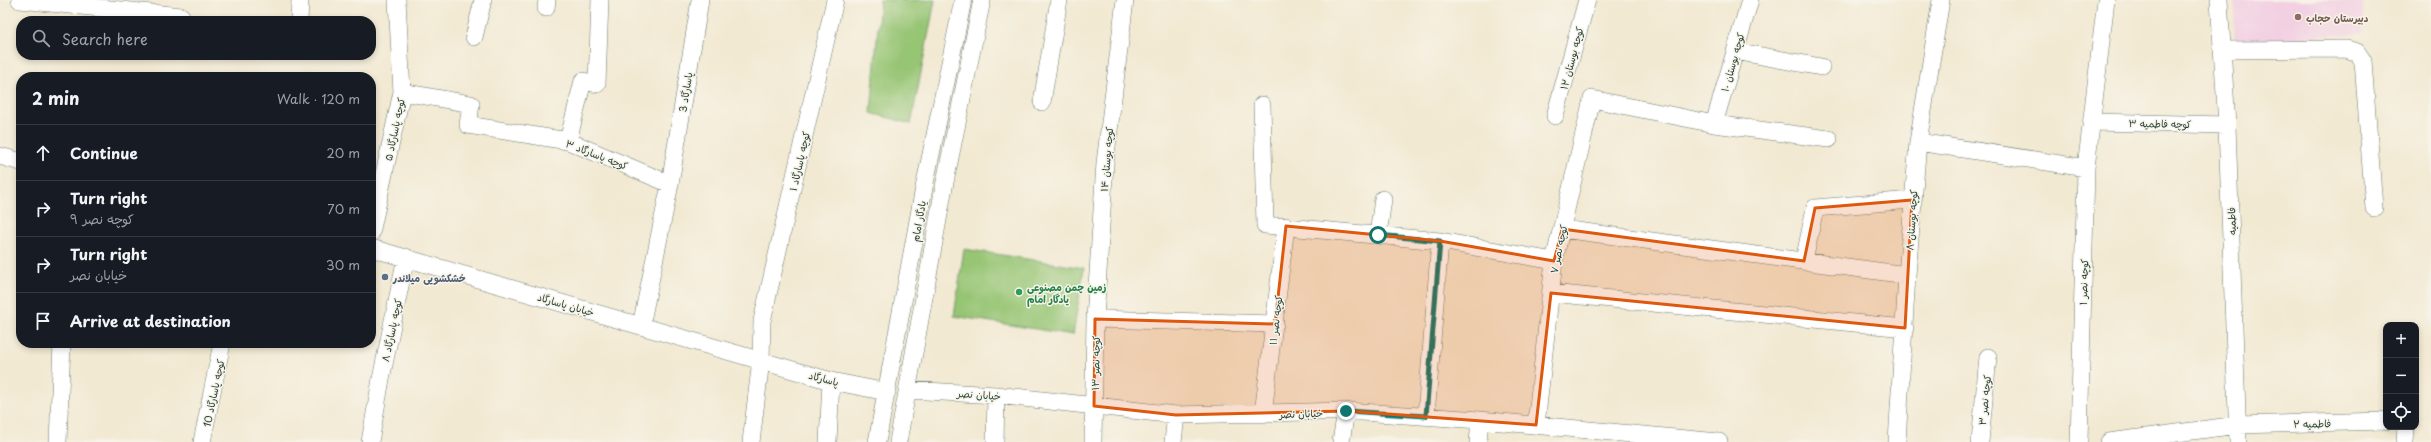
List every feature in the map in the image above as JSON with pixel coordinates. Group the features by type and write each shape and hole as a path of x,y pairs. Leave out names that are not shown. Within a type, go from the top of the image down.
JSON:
{"street":[{"path":"20,0 88,9 181,16"},
{"path":"299,16 300,0"},
{"name":"کوچه پاسارگاد ۵","path":"376,210 402,92 397,0"},
{"path":"474,37 483,0"},
{"path":"568,141 583,81 597,84 600,0"},
{"name":"پاسارگاد 3","path":"670,184 700,0"},
{"name":"کوچه پاسارگاد ۱","path":"751,442 761,360 762,321 835,0"},
{"name":"یادگار امام","path":"878,442 924,188 963,0"},
{"name":"یادگار امام","path":"898,442 943,192 982,0"},
{"path":"1042,102 1059,0"},
{"name":"کوچه بوستان ۱۴","path":"1096,319 1105,163 1124,0"},
{"name":"کوچه بوستان ۱۲","path":"1555,116 1587,0"},
{"name":"کوچه بوستان ۱۰","path":"1714,124 1750,0"},
{"name":"کوچه بوستان ۸","path":"1897,442 1912,200 1918,142 1941,0"},
{"name":"کوچه نصر ۱","path":"2079,442 2086,168 2106,0"},
{"name":"فاطمیه","path":"2219,0 2227,125 2238,442"},
{"path":"2222,50 2346,49 2357,52 2363,61 2374,208"},
{"path":"1735,51 1820,67"},
{"name":"کوچه پاسارگاد ۳","path":"402,92 471,104 468,125 568,141 670,184"},
{"name":"کوچه نصر ۷","path":"1536,426 1554,261 1592,99 1714,124"},
{"path":"1262,106 1265,225 1440,241 1554,261"},
{"name":"کوچه فاطمیه ۳","path":"2092,122 2227,125"},
{"path":"1714,124 1829,139"},
{"path":"1918,142 2086,168"},
{"path":"0,156 16,161"},
{"path":"641,326 670,184"},
{"path":"924,188 943,192"},
{"path":"1378,235 1383,199"},
{"path":"1804,261 1815,208 1912,200"},
{"name":"کوچه نصر ۱۱","path":"1263,414 1286,226"},
{"path":"1562,229 1907,275"},
{"path":"1426,416 1440,241"},
{"name":"خیابان پاسارگاد","path":"376,249 761,360"},
{"name":"کوچه پاسارگاد ۸","path":"370,442 381,379 406,257"},
{"path":"1551,293 1904,328"},
{"path":"1096,319 1275,324"},
{"name":"کوچه نصر ۱۳","path":"1094,442 1096,319"},
{"path":"58,442 58,403 62,348"},
{"name":"کوچه پاسارگاد 10","path":"202,442 221,348"},
{"name":"کوچه نصر ۳","path":"1980,442 1988,357"},
{"name":"پاسارگاد","path":"761,360 831,381 887,392"},
{"path":"828,442 831,381"},
{"name":"خیابان نصر","path":"908,390 996,395 1176,416 1346,411 1480,420 1682,440 1719,442"},
{"path":"995,442 996,395"},
{"path":"1341,442 1346,411"},
{"path":"1173,442 1176,416"},
{"path":"1478,442 1480,420"},
{"name":"فاطمیه ۲","path":"2238,425 2383,422"},
{"path":"2109,442 2238,425"},
{"path":"2405,442 2406,430"}],"highlighted area":[{"path":"1912,200 1905,328 1551,293 1536,425 1346,411 1176,415 1094,406 1095,319 1275,324 1286,226 1440,241 1554,261 1562,229 1804,261 1815,208"}],"shaded area":[{"name":"دبیرستان حجاب","path":"2234,0 2362,0 2363,33 2235,43"}],"green space":[{"path":"880,0 935,0 911,124 871,113"},
{"name":"زمین چمن مصنوعی یادگار امام","path":"964,249 1084,268 1073,335 954,316"}],"place":[{"name":"دبیرستان حجاب","path":"2298,17"},
{"name":"خشکشویی میلاندر","path":"385,277"},
{"name":"زمین چمن مصنوعی یادگار امام","path":"1019,292"}],"route":[{"path":"1346,411 1426,416 1440,241 1378,235"}]}
